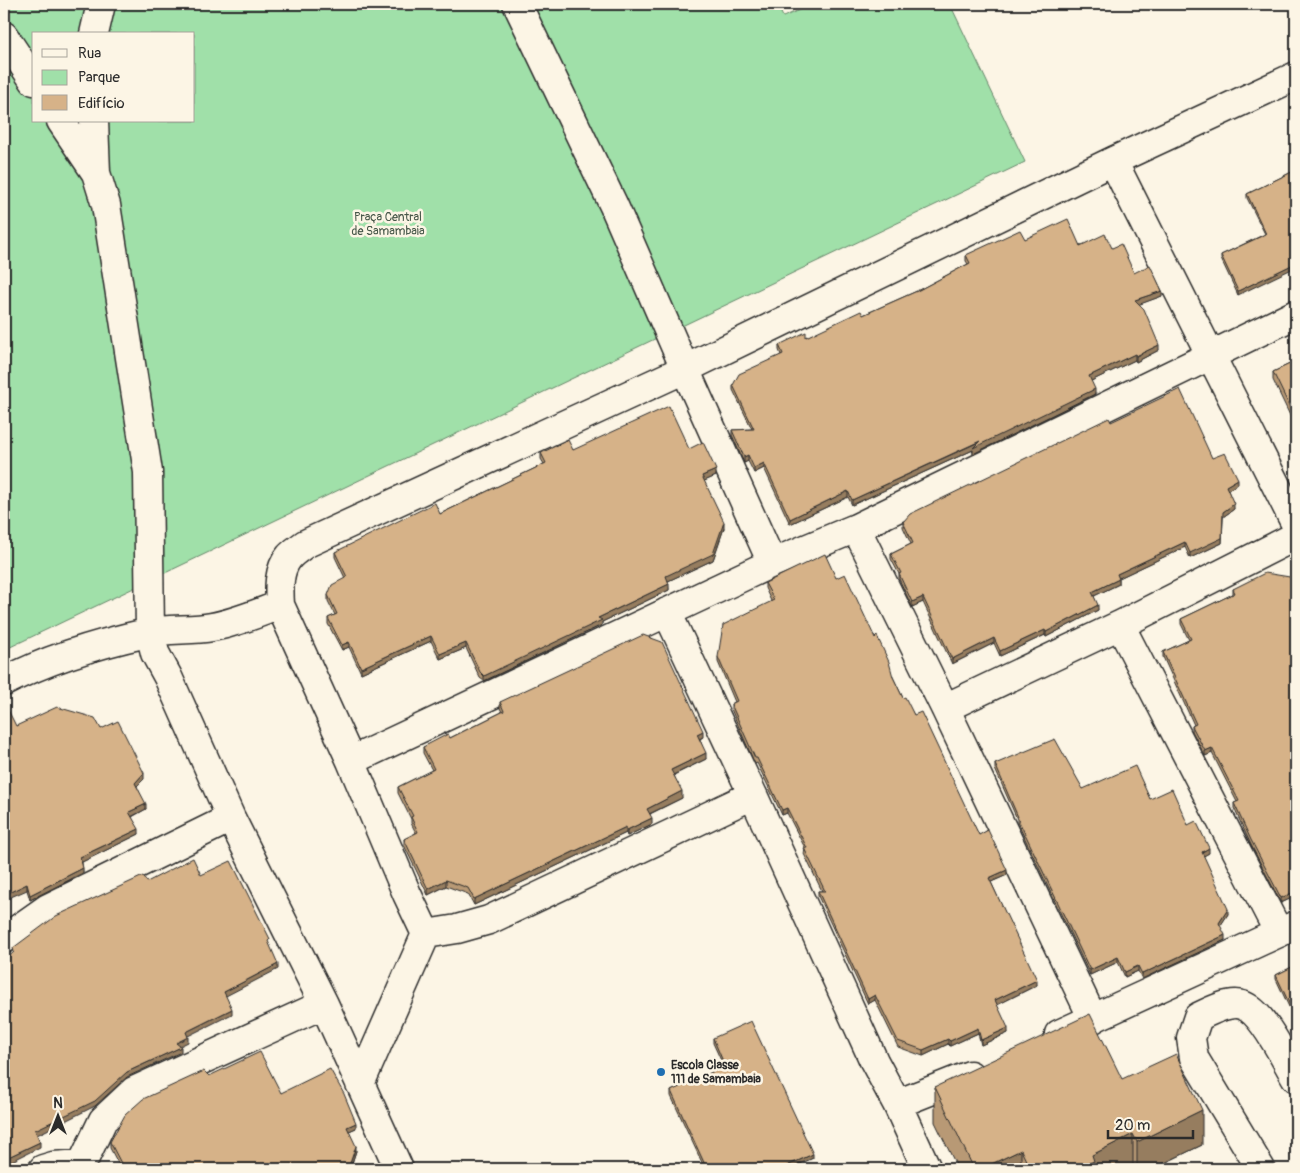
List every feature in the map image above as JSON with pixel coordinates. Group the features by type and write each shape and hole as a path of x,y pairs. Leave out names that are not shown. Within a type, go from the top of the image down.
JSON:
{"street":[{"path":"95,32 102,4"},
{"path":"517,4 614,206 772,563"},
{"path":"4,36 32,78"},
{"path":"360,1084 426,934 351,761 280,605 281,572 288,558 305,544 685,369 1113,161 1296,76"},
{"path":"62,122 96,173"},
{"path":"94,122 96,173 106,205 148,472 150,632 155,653 168,677 231,818 324,1004 399,1169"},
{"path":"1113,161 1296,525"},
{"path":"351,761 772,563 856,528 1296,314"},
{"path":"856,528 945,708 1093,1019"},
{"path":"945,708 1120,625 1296,536"},
{"path":"4,682 25,671 82,649 150,632 210,628 235,622 280,605"},
{"path":"667,612 874,1061 897,1104 927,1169"},
{"path":"1040,1043 1288,929 1120,625"},
{"path":"426,934 457,929 489,920 753,795"},
{"path":"4,939 48,908 231,818"},
{"path":"43,1169 53,1166 83,1167 103,1120 134,1092 324,1004"},
{"path":"1261,1169 1194,1058 1190,1038 1198,1017 1221,1006 1242,1005 1261,1017 1296,1078"},
{"path":"897,1104 996,1063"}],"green space":[{"name":"Praça Central de Samambaia","path":"4,4 777,4 783,17 813,4 950,4 1025,162 4,650"}],"building":[{"path":"1296,170 1296,263 1238,291 1221,255 1266,234 1247,194"},
{"path":"1068,219 1080,246 1105,234 1112,248 1121,244 1134,273 1150,265 1162,291 1135,300 1144,309 1159,345 1089,376 1095,389 973,448 980,441 852,500 848,491 790,519 764,463 754,468 748,455 744,457 732,430 754,429 733,385 739,374 783,354 779,345 806,332 806,337 861,311 863,315 917,291 970,263 966,255 1020,230 1025,239"},
{"path":"1296,361 1296,420 1273,372"},
{"path":"1180,389 1212,458 1225,453 1238,479 1226,486 1234,504 1223,512 1222,538 1190,553 1185,542 1117,574 1119,579 1092,592 1098,605 1046,632 1045,630 1000,651 994,638 952,659 923,597 912,602 899,574 901,573 891,554 913,543 903,522 910,514 1109,418 1111,422"},
{"path":"669,406 689,449 703,442 716,470 702,476 724,522 713,554 666,576 669,584 598,618 602,620 484,676 480,672 466,643 440,654 431,636 361,668 349,642 342,645 328,618 337,614 328,595 332,585 347,577 335,552 435,503 440,514 546,463 541,453 568,440 573,450"},
{"path":"825,554 836,578 845,574 875,638 877,636 903,698 905,697 914,715 921,712 979,835 988,830 1007,870 989,878 1037,980 995,1000 1008,1028 981,1040 978,1028 950,1041 948,1039 923,1050 898,1041 875,995 868,999 818,891 825,891 804,848 807,848 787,808 782,810 757,758 755,758 731,704 737,701 718,657 723,625 774,600 765,583"},
{"path":"1265,573 1296,578 1296,891 1281,898 1251,840 1234,803 1239,801 1212,748 1205,751 1192,726 1196,724 1163,652 1191,639 1181,619 1235,593 1233,589"},
{"path":"643,635 662,642 703,731 697,734 706,753 671,770 682,791 647,809 652,818 627,830 626,827 474,899 468,888 446,880 428,889 404,839 418,832 411,817 413,816 398,787 434,769 423,747 448,734 450,738 504,711 500,702"},
{"path":"5,704 16,726 57,707 95,718 101,729 118,721 144,773 135,783 146,804 129,812 139,829 80,857 83,868 30,895 27,884 4,895"},
{"path":"1055,739 1083,789 1135,766 1150,799 1172,789 1188,825 1196,821 1209,848 1202,852 1228,909 1219,923 1225,935 1142,974 1138,966 1125,972 1118,957 1090,970 1017,817 995,764"},
{"path":"193,858 201,875 231,861 270,939 268,941 278,964 224,992 232,1009 186,1032 188,1037 176,1043 181,1047 127,1072 95,1101 35,1130 40,1142 4,1159 4,961 14,952 13,948 56,916 143,876 147,882"},
{"path":"1296,965 1296,1018 1276,975"},
{"path":"1090,1014 1122,1079 1176,1054 1202,1110 1137,1142 1133,1134 1092,1155 1094,1161 1077,1169 1030,1169 1021,1150 981,1169 974,1169 935,1087"},
{"path":"751,1021 813,1154 780,1169 707,1169 671,1091 725,1066 713,1038"},
{"path":"260,1052 281,1093 330,1069 344,1094 356,1123 347,1127 356,1146 348,1169 124,1169 110,1142 125,1115 143,1099 204,1071 209,1076"}],"place":[{"name":"Escola Classe 111 de Samambaia","path":"661,1072"}]}
